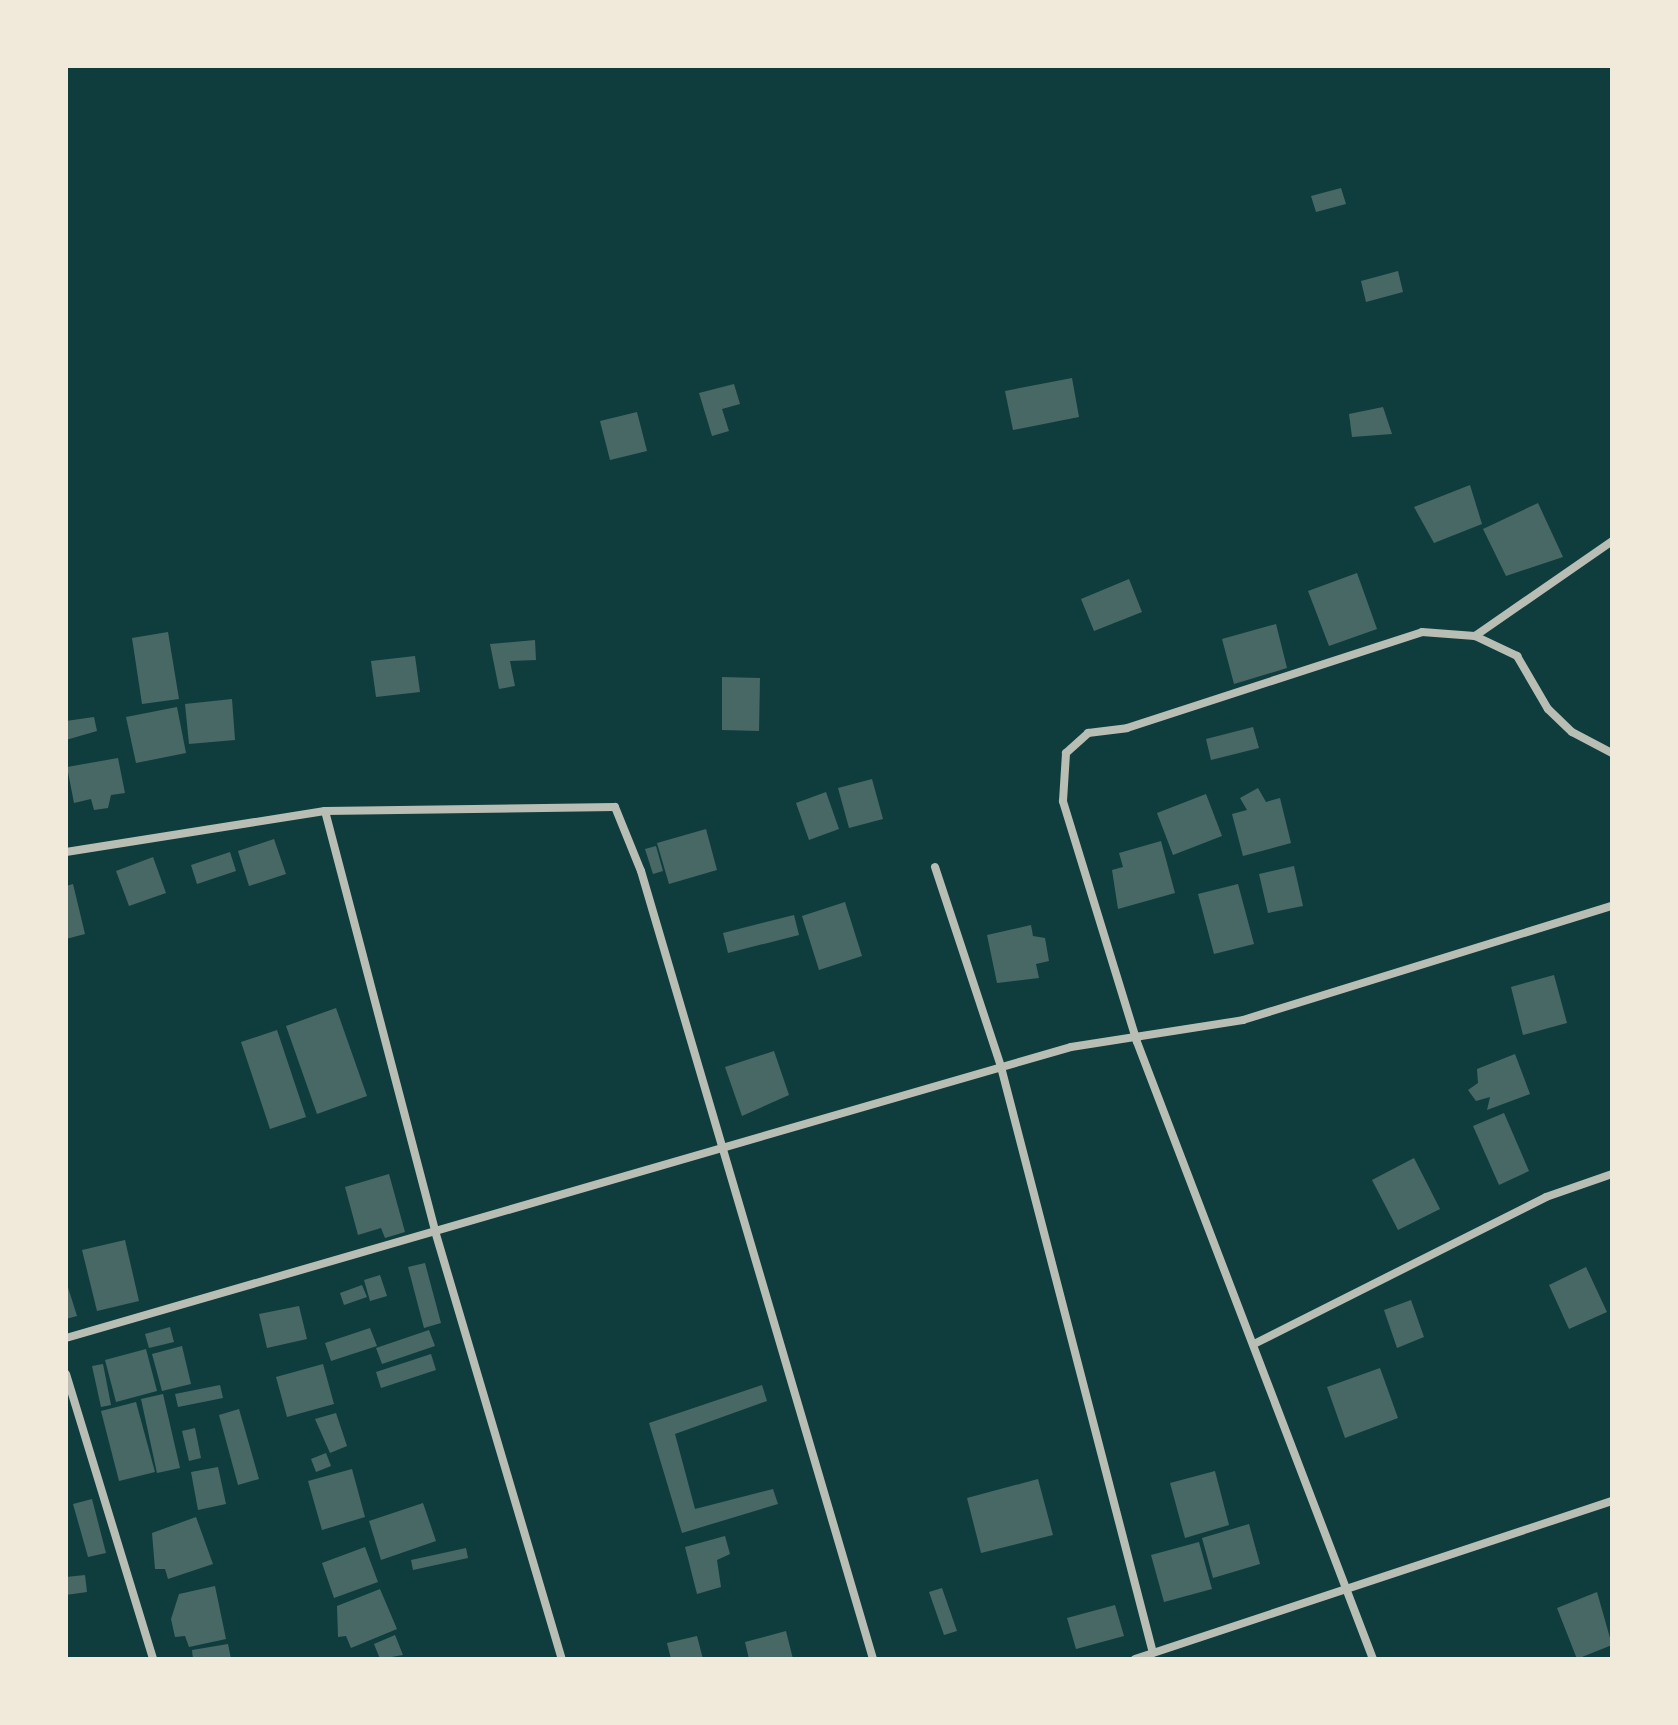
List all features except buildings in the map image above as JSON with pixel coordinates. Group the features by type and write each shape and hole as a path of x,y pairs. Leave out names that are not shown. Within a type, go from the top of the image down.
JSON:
{"street":[{"path":"1475,636 1612,541"},
{"path":"1373,1659 1349,1588 1137,1042 1063,801 1066,753 1088,733 1127,728 1422,632 1475,636 1517,656 1548,709 1572,732 1612,753"},
{"path":"66,852 325,811 615,807 723,1146 873,1659"},
{"path":"325,811 435,1231 562,1659"},
{"path":"935,867 1001,1067 1153,1653"},
{"path":"66,1338 1071,1047 1137,1042 1243,1020 1612,906"},
{"path":"1254,1344 1546,1197 1612,1174"},
{"path":"66,1374 153,1659"},
{"path":"1135,1659 1612,1501"}]}
